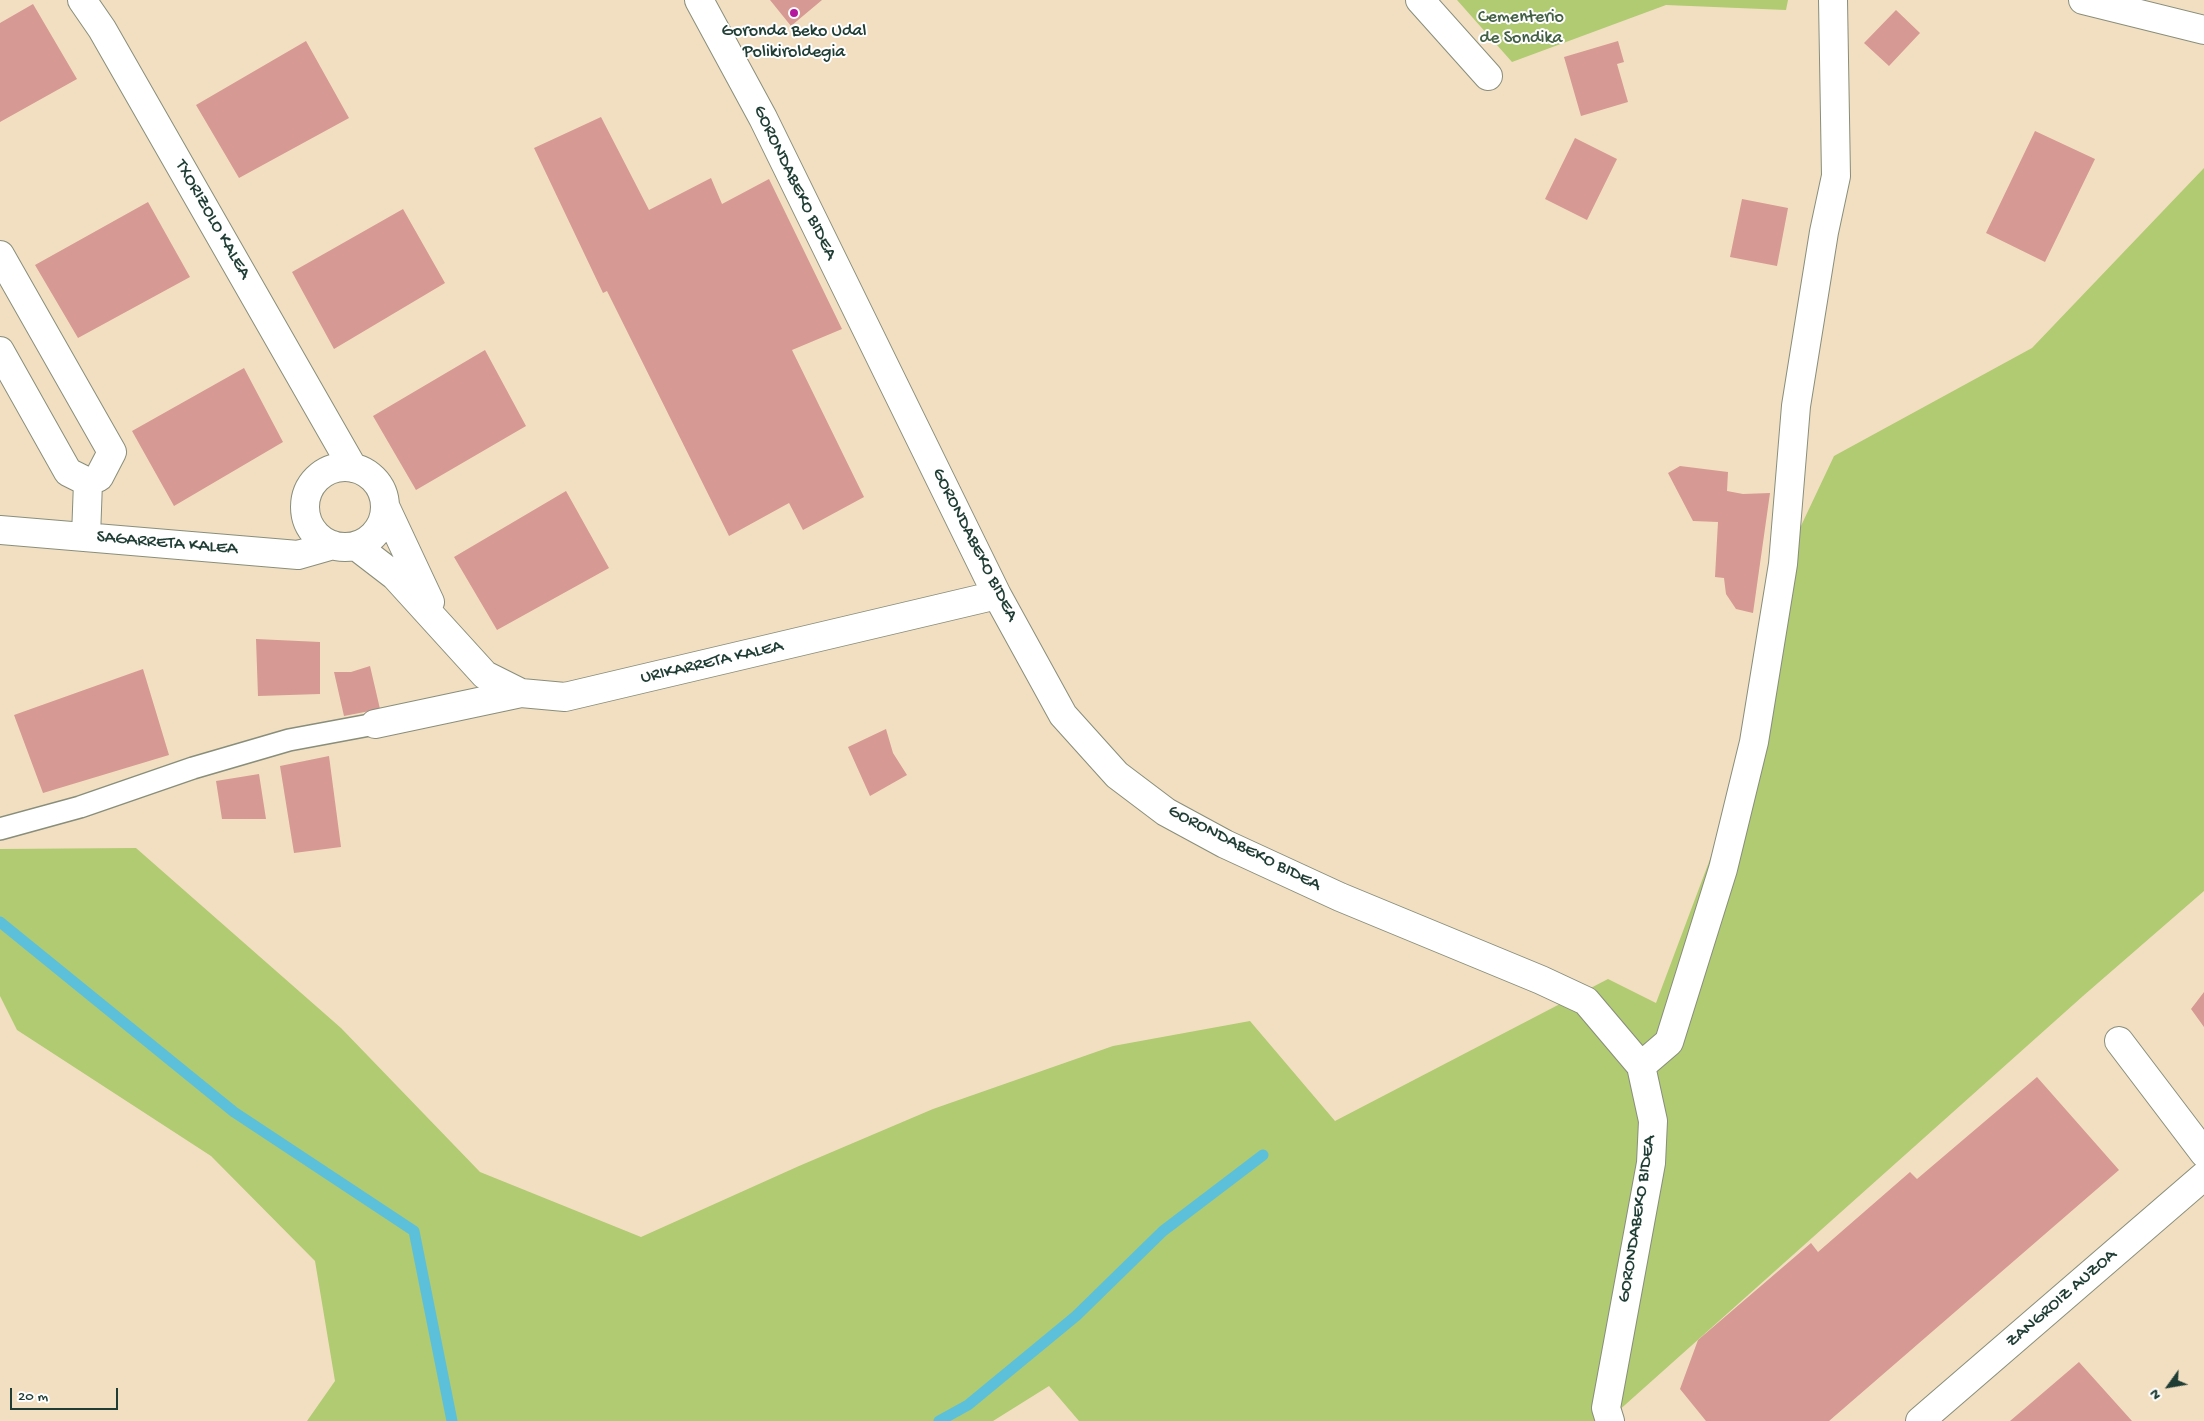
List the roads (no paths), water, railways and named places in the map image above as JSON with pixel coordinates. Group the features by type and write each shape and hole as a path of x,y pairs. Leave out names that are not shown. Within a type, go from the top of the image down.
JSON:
{"street":[{"name":"TXORIZOLO KALEA","path":"82,0 102,29 322,412 340,469"},
{"name":"TXORIZOLO KALEA","path":"97,0 102,29"},
{"name":"GORONDABEKO BIDEA","path":"699,0 763,118 997,595 1063,715 1117,775 1166,812 1225,844 1340,897 1542,980 1586,1001 1641,1066 1653,1121 1651,1164 1606,1408 1610,1421"},
{"path":"1420,0 1488,76"},
{"path":"1641,1066 1668,1042 1723,869 1754,742 1783,564 1796,406 1824,232 1836,176 1833,0"},
{"path":"2082,0 2204,30"},
{"path":"0,255 112,452 99,477 88,482"},
{"path":"0,352 68,472 88,482"},
{"path":"340,469 366,473 375,481 382,493 385,506 383,519 378,531 368,540 344,546 320,539 312,530 306,517 305,503 308,490 316,479 340,469"},
{"path":"86,537 88,482"},
{"name":"URIKARRETA KALEA","path":"385,506 446,634"},
{"name":"SAGARRETA KALEA","path":"0,530 298,554 344,546"},
{"name":"URIKARRETA KALEA","path":"344,546 395,576 485,675 521,693 565,697 997,595"},
{"path":"375,724 521,693"},
{"path":"2119,1041 2204,1153"},
{"name":"ZANGROIZ AUZOA","path":"1920,1421 2204,1176"}],"lane":[{"path":"0,829 80,807 193,768 290,740 375,724"}],"waterway":[{"path":"0,922 234,1112 414,1231 452,1421"},
{"path":"939,1421 968,1405 1076,1316 1163,1231 1263,1155"}],"place":[{"name":"Goronda Beko Udal Polikiroldegia","path":"794,13"}],"park label":[{"name":"Cementerio de Sondika","path":"1521,28"}]}
